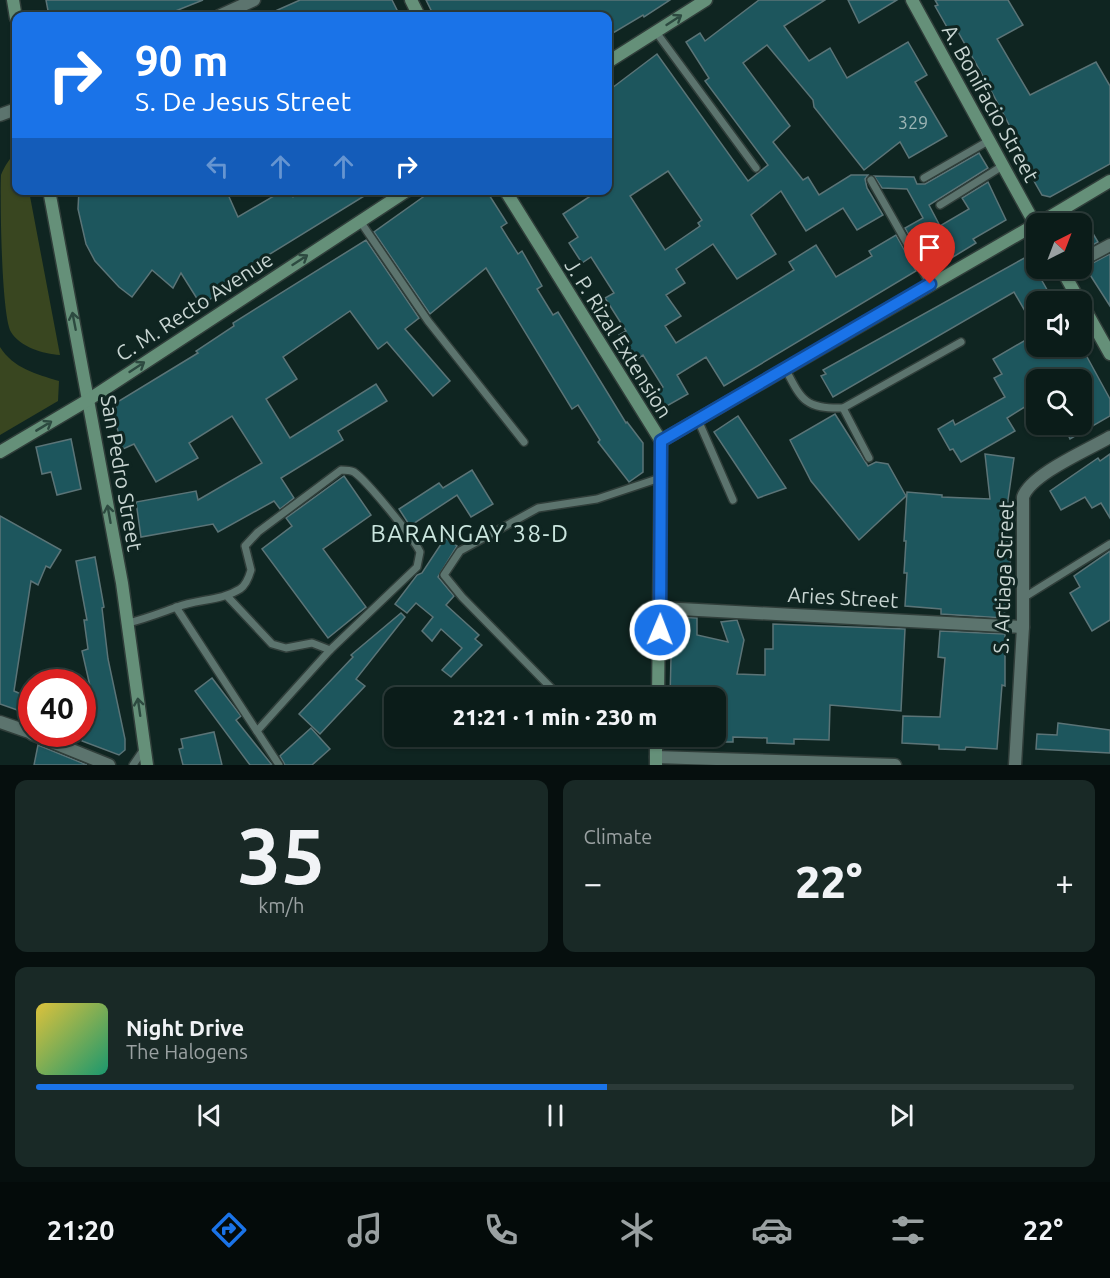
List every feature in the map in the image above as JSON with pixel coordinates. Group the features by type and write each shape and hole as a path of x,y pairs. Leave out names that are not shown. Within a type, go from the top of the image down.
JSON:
{"street":[{"path":"228,12 254,0"},
{"path":"612,60 706,0"},
{"name":"A. Bonifacio Street","path":"912,0 1031,213"},
{"path":"1056,213 1110,181"},
{"name":"San Pedro Street","path":"50,195 128,623 147,765"},
{"name":"C. M. Recto Avenue","path":"0,452 88,399 400,195"},
{"name":"J. P. Rizal Extension","path":"508,195 661,441 658,687"},
{"path":"661,441 1026,230"},
{"path":"1092,255 1110,245"},
{"path":"1092,322 1110,352"},
{"name":"S. Artiaga Street","path":"1015,765 1023,627 1022,503 1025,492 1039,478 1110,437"},
{"name":"Aries Street","path":"661,608 1023,627"},
{"path":"0,722 18,728"},
{"path":"66,747 109,765"},
{"path":"656,761 895,765"}],"lane":[{"path":"656,32 756,168"},
{"path":"924,178 990,140"},
{"path":"940,205 1004,165"},
{"path":"871,180 930,284"},
{"path":"360,221 433,329 524,442"},
{"path":"786,370 801,400 822,409 843,408 961,342"},
{"path":"843,408 869,458"},
{"path":"698,420 733,500"},
{"path":"128,623 154,617 176,607 226,596 242,588 251,570 245,546 258,532 331,475 341,470 354,472 413,538 420,552 417,567 330,650 257,731"},
{"path":"550,687 466,601 444,574 460,550 538,508 597,499 660,478"},
{"path":"1023,598 1110,544"},
{"path":"226,596 272,644 286,648 312,643 330,650"},
{"path":"176,607 279,765"},
{"path":"133,765 144,749"}],"green space":[{"path":"12,157 12,195 30,195 60,355 26,346 11,332 5,303 2,254 1,175"},
{"path":"0,347 18,365 59,381 58,401 0,435"}],"building":[{"path":"46,0 203,0 173,12 48,12"},
{"path":"300,0 392,0 398,12 273,12"},
{"path":"426,0 670,0 612,34 612,12 432,12"},
{"path":"759,0 825,0 784,26 809,61 830,48 847,78 908,42 927,75 915,82 947,136 909,158 900,142 864,170 814,107 813,100 767,45 743,63 790,126 773,142 803,180 808,177 819,195 851,175 868,175 865,179 867,188 883,215 857,230 843,208 806,231 781,191 751,215 776,254 737,279 713,244 676,269 685,283 666,295 681,316 665,326 676,343 794,270 789,262 816,245 836,277 872,256 869,251 896,235 916,271 724,386 706,357 677,375 688,394 665,407 656,391 663,387 643,355 636,360 619,335 626,331 605,298 614,293 591,257 582,263 569,243 578,237 563,214 589,197 588,195 612,195 612,88 657,54 748,181 768,165 705,81 709,78 686,42 700,33 705,41","holes":["668,171 702,220 698,223 700,226 665,250 630,196"]},
{"path":"848,0 897,0 859,23"},
{"path":"935,0 1008,0 1023,25 997,39 1030,95 1096,62 1110,86 1110,164 1050,197 1042,195 1010,139 1015,136 987,83 958,32 952,36 935,6 938,5"},
{"path":"979,153 988,168 929,205 940,226 969,209 962,198 988,182 1006,220 973,239 976,243 935,268 931,262 926,265 905,228 923,218 907,189 882,188 874,176 914,177 917,184 925,184"},
{"path":"79,195 228,195 238,217 275,195 292,195 293,197 296,195 366,195 257,262 260,267 201,305 181,273 173,288 152,270 132,297 119,287 95,261 86,244 78,209"},
{"path":"426,195 489,195 507,223 501,227 518,254 522,251 542,286 537,289 553,315 558,312 626,423 643,443 643,472 629,482 598,442 600,440 578,405 572,409 486,268 430,314 374,232"},
{"path":"1092,232 1098,242 1092,245"},
{"path":"366,240 419,318 405,329 450,381 433,396 387,342 378,349 350,311 283,357 297,379 266,399 290,438 376,384 387,401 338,431 343,440 281,478 294,498 280,509 274,501 218,532 213,524 141,537 136,502 196,491 198,500 262,463 232,416 189,443 198,458 156,482 134,444 123,449 113,413 119,401 198,353 196,351 234,326 233,323"},
{"path":"1110,254 1110,306 1092,278 1092,263"},
{"path":"1026,257 1026,279 1041,279 1048,291 1026,291 1026,313 1014,292 833,397 821,376 826,374 823,370"},
{"path":"1026,340 1026,357 1087,357 1110,399 1110,416 1092,426 1092,369 1026,369 1026,406 1007,418 1015,431 961,462 953,449 950,450 938,429 953,420 955,425 1005,397 994,378 1002,374 993,359"},
{"path":"835,414 868,466 876,462 888,464 906,496 859,540 811,481 790,440"},
{"path":"738,416 786,488 758,498 714,432"},
{"path":"71,439 81,489 57,495 51,472 42,474 36,447"},
{"path":"985,454 1014,458 1008,500 1007,555 1011,556 1004,618 941,614 941,609 905,606 907,573 904,573 906,541 904,541 907,492 942,495 942,497 990,499"},
{"path":"1110,454 1110,518 1101,503 1092,508 1085,497 1061,510 1050,491 1098,458 1100,461"},
{"path":"472,470 493,504 471,517 457,495 410,526 399,509 439,483 443,488"},
{"path":"344,476 371,515 323,549 366,607 328,638 262,549 292,526 286,518"},
{"path":"0,516 61,550 50,568 46,566 38,585 31,581 14,691 18,693 18,710 0,704"},
{"path":"445,538 457,546 438,577 454,596 446,605 479,635 475,639 482,645 451,677 442,670 462,648 441,629 432,641 422,631 433,617 416,603 407,613 395,604 417,575 422,573"},
{"path":"1110,551 1110,620 1092,631 1070,593 1080,587 1074,576"},
{"path":"95,557 104,607 102,608 108,659 125,739 125,750 119,755 96,746 96,669 86,669 82,651 88,649 84,620 87,620 76,561"},
{"path":"401,613 405,617 356,679 365,686 320,734 299,714 353,657 351,655"},
{"path":"672,617 697,618 697,635 728,642 721,622 737,620 744,640 737,674 765,675 765,649 773,649 773,624 905,629 901,711 830,705 829,740 794,739 794,744 767,743 767,738 733,737 733,742 726,742 726,687 670,687"},
{"path":"940,631 1005,634 1005,686 1002,685 997,749 966,747 965,750 939,749 939,745 902,743 903,716 940,717 945,658 938,657"},
{"path":"212,678 241,716 236,720 272,765 250,765 195,691"},
{"path":"1058,723 1110,730 1110,753 1036,749 1037,734 1057,735"},
{"path":"311,728 330,749 312,765 285,765 280,756"},
{"path":"214,732 222,765 183,765 179,749 183,748 181,739"},
{"path":"38,747 43,747 87,765 34,765"}],"district":[{"name":"BARANGAY 38-D","path":"470,533"}],"route":[{"path":"660,630 661,441 930,284"}]}
